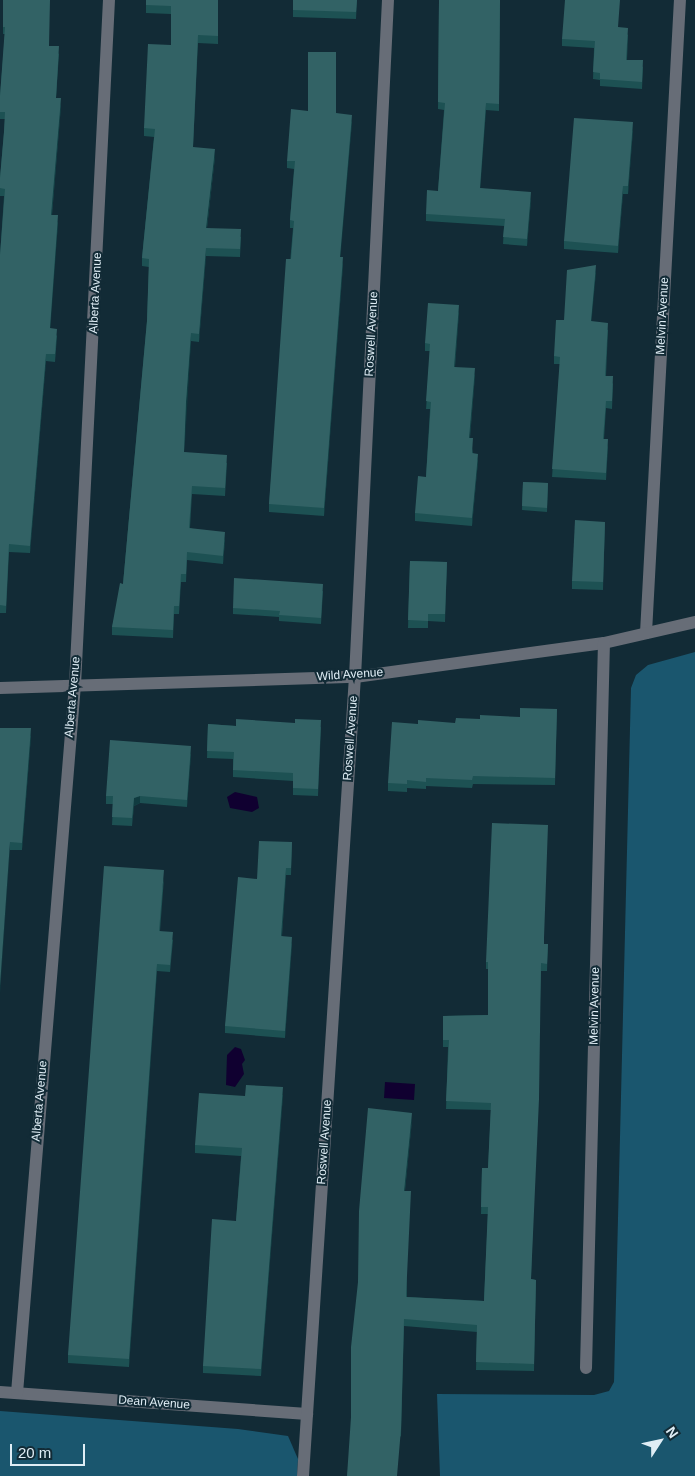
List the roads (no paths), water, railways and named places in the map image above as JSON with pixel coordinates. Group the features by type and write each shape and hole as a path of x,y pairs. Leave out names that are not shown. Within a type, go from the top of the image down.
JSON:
{"street":[{"name":"Alberta Avenue","path":"17,1393 75,686 109,0"},
{"name":"Roswell Avenue","path":"303,1476 355,677 388,0"},
{"name":"Melvin Avenue","path":"646,633 680,0"},
{"name":"Wild Avenue","path":"0,688 355,677 604,643 695,622"},
{"name":"Melvin Avenue","path":"586,1368 604,643"},
{"name":"Dean Avenue","path":"0,1392 307,1414"}]}
